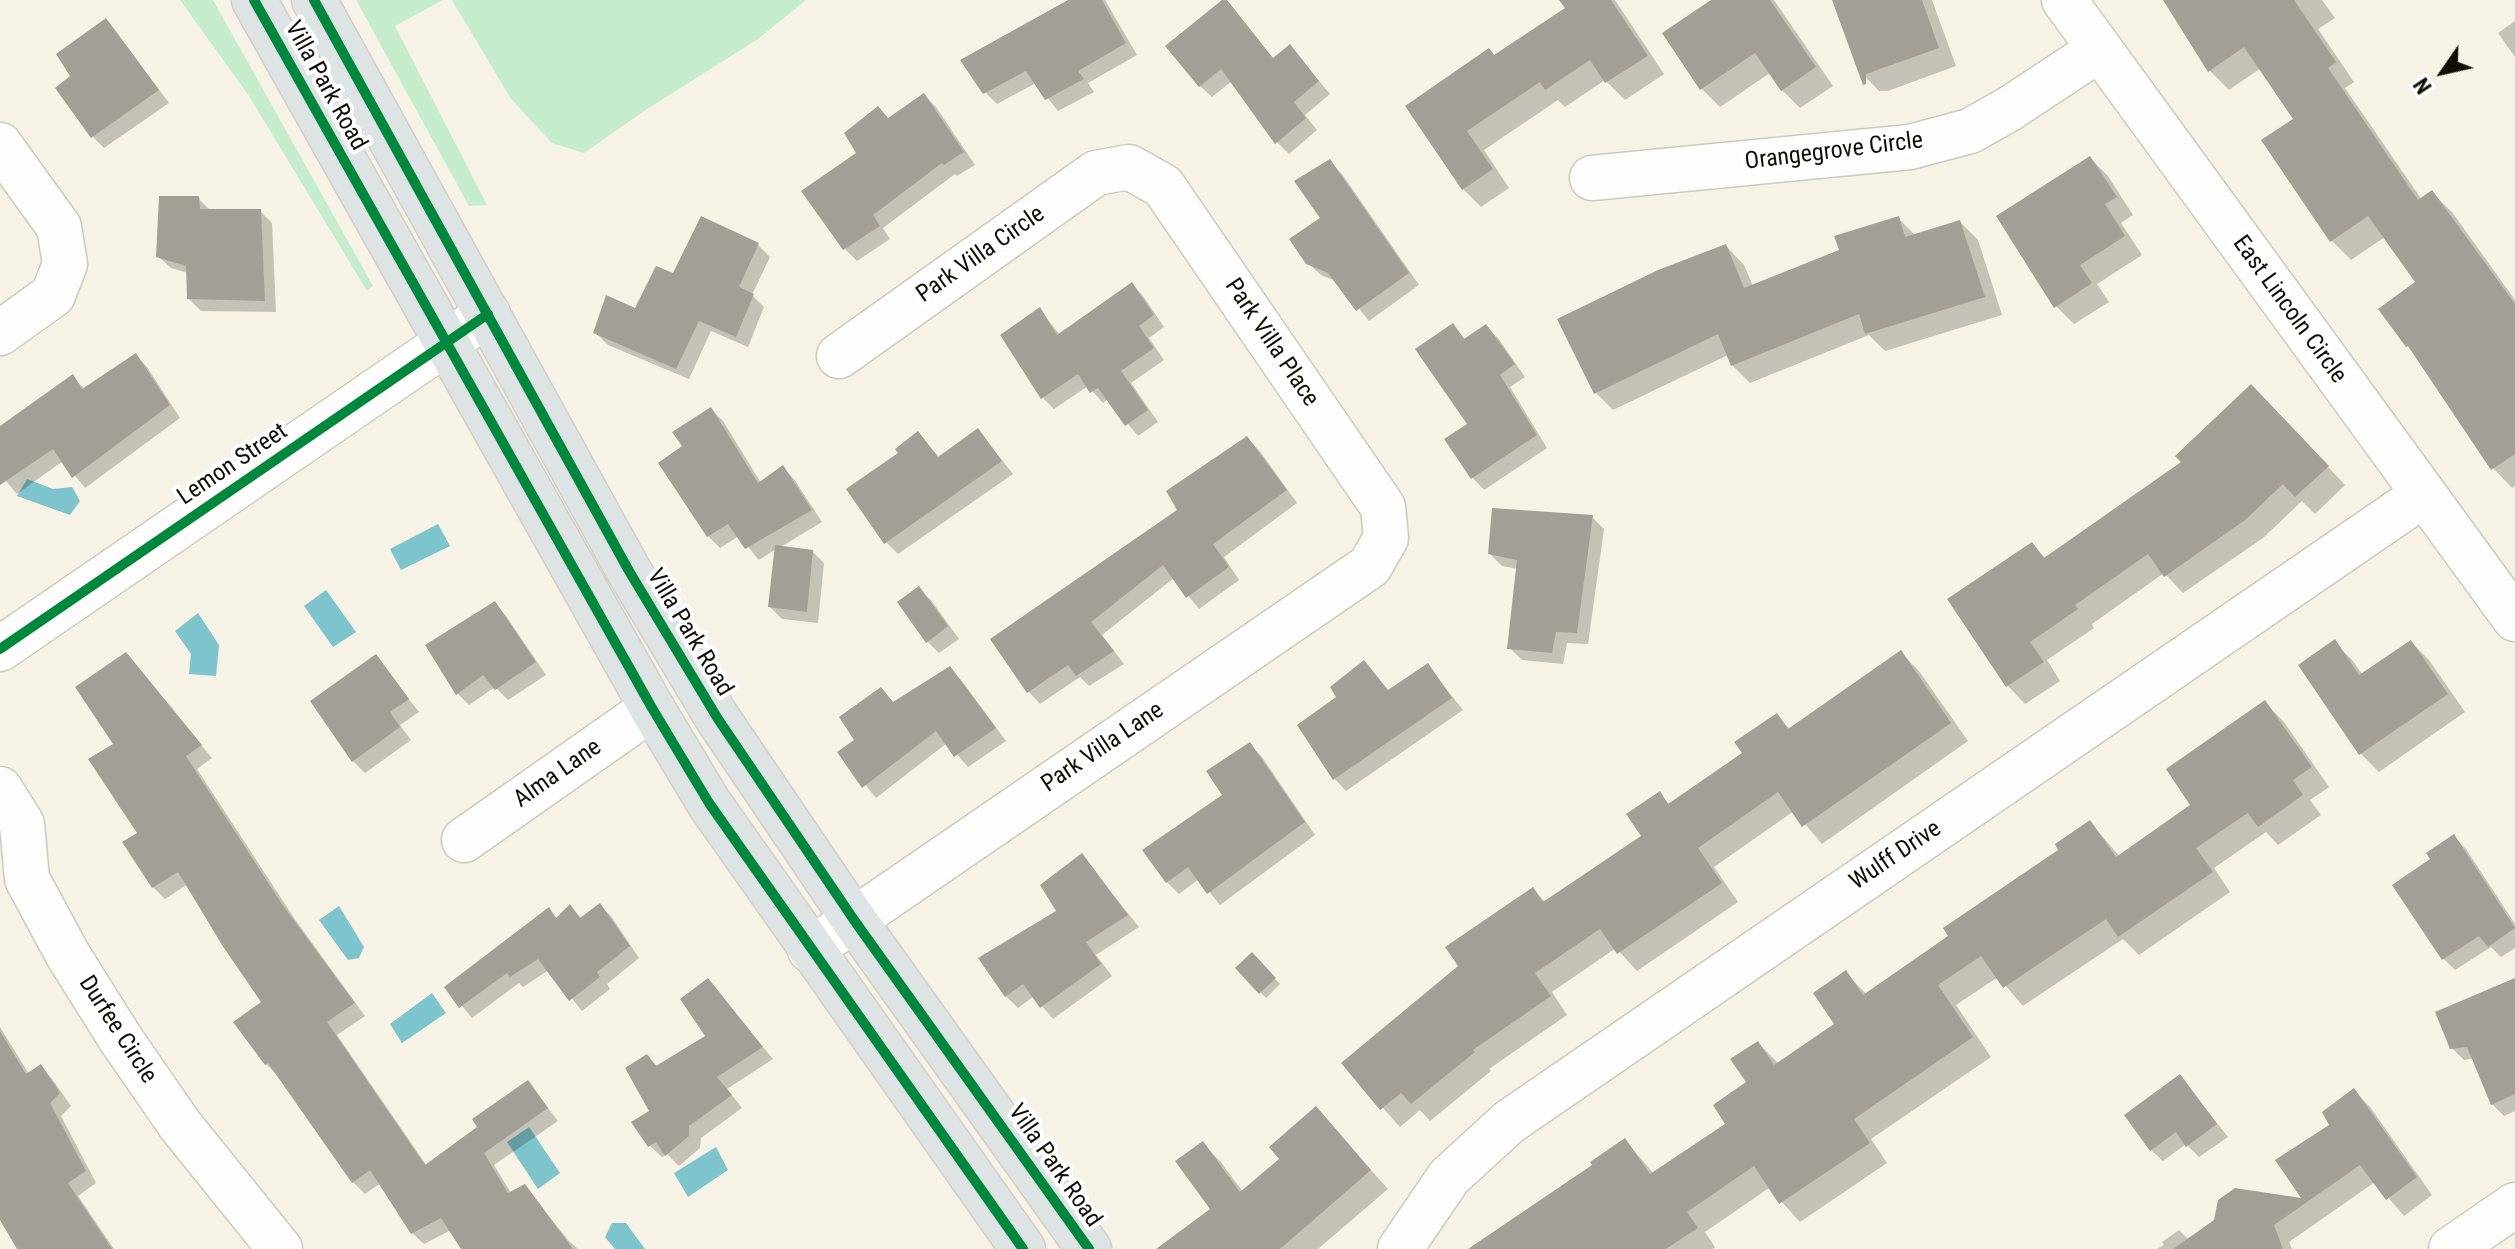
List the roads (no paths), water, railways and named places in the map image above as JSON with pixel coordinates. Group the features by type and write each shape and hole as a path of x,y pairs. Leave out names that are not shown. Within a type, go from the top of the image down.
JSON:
{"main road":[{"name":"Villa Park Road","path":"254,0 652,708 709,803 1023,1249"},
{"name":"Villa Park Road","path":"314,0 629,571 718,719 854,920 1089,1249"}],"street":[{"name":"East Lincoln Circle","path":"2064,0 2515,619"},
{"name":"Orangegrove Circle","path":"1592,178 1910,147 1970,131 2100,49"},
{"path":"0,145 59,227 65,264 53,295 0,333"},
{"name":"Park Villa Circle","path":"839,356 1096,173 1129,167"},
{"name":"Park Villa Place","path":"1129,167 1163,186 1383,507 1386,538"},
{"name":"Lemon Street","path":"0,649 488,314"},
{"name":"Wulff Drive","path":"1400,1249 1449,1177 1509,1122 2423,495"},
{"name":"Park Villa Lane","path":"810,950 1370,566 1386,538"},
{"name":"Alma Lane","path":"464,840 652,708"},
{"name":"Durfee Circle","path":"0,789 22,824 13,870 128,1050 180,1125 280,1249"},
{"path":"2451,1249 2515,1205"}],"water":[{"path":"27,479 53,489 72,487 80,501 70,515 17,496"},
{"path":"438,524 450,546 401,570 390,549"},
{"path":"326,590 356,632 333,647 304,606"},
{"path":"198,613 219,645 216,676 189,674 191,654 175,631"},
{"path":"339,906 364,947 359,958 348,960 319,920"},
{"path":"432,993 446,1013 402,1043 390,1024"},
{"path":"529,1127 560,1173 538,1189 507,1142"},
{"path":"716,1147 728,1170 688,1197 674,1173"},
{"path":"612,1223 626,1223 645,1249 615,1249 605,1237"}]}
